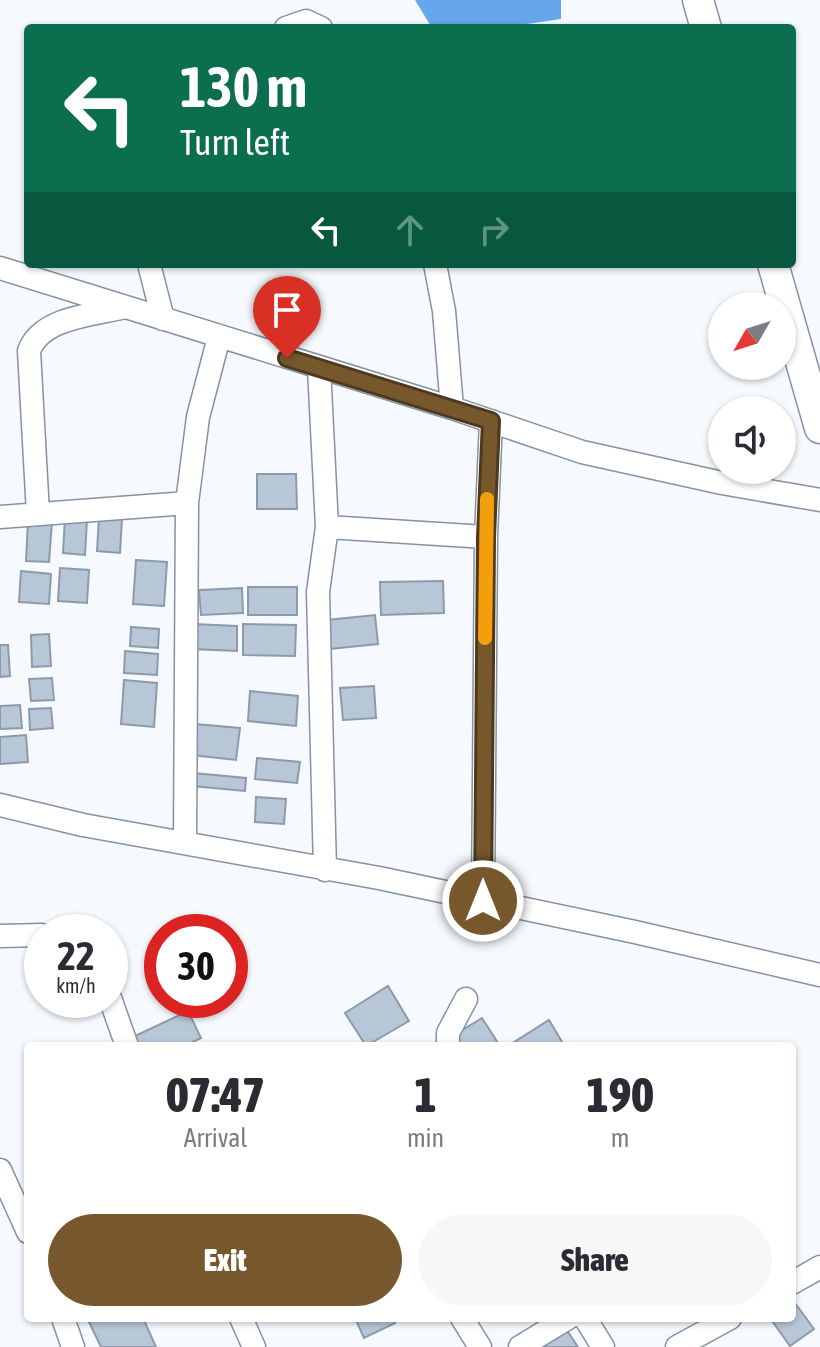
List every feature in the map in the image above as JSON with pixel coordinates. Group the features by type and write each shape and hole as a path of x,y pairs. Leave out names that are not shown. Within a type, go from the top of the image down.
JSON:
{"main road":[{"path":"698,0 705,24"},
{"path":"774,268 820,428"}],"street":[{"path":"0,268 452,408 582,452 722,483 820,500"},
{"path":"150,268 163,319"},
{"path":"436,268 444,311 452,408"},
{"path":"38,514 29,351 33,340 42,331 60,324 125,307"},
{"path":"185,842 187,503 198,417 219,337"},
{"path":"319,368 327,527 318,592 325,870"},
{"path":"483,901 486,537 491,421"},
{"path":"0,517 187,503"},
{"path":"327,527 486,537"},
{"path":"0,805 83,825 185,842 635,932 820,975"},
{"path":"0,936 24,935"},
{"path":"448,1042 448,1033 466,999"},
{"path":"117,1018 126,1042"},
{"path":"9,1180 24,1221"},
{"path":"796,1281 820,1267"},
{"path":"64,1322 73,1347"},
{"path":"243,1322 254,1347"},
{"path":"464,1322 480,1347"},
{"path":"520,1347 561,1322"},
{"path":"587,1322 603,1347"},
{"path":"677,1347 721,1322"}],"water":[{"path":"415,0 561,0 561,19 527,24 430,24"}],"building":[{"path":"257,474 296,474 297,509 257,509"},
{"path":"99,517 122,518 120,553 97,551"},
{"path":"65,518 87,520 85,555 63,553"},
{"path":"28,520 52,522 49,562 26,561"},
{"path":"136,560 167,562 164,606 133,604"},
{"path":"60,568 89,570 87,603 58,601"},
{"path":"21,571 51,574 49,604 19,602"},
{"path":"443,581 444,613 381,615 380,582"},
{"path":"248,587 297,587 297,615 248,615"},
{"path":"242,588 243,613 201,615 199,590"},
{"path":"375,615 378,644 330,649 327,620"},
{"path":"193,624 237,626 237,651 191,649"},
{"path":"243,624 296,625 295,656 243,655"},
{"path":"131,627 159,629 158,648 130,646"},
{"path":"49,634 51,666 32,667 31,635"},
{"path":"0,645 8,645 10,676 0,677"},
{"path":"125,651 158,654 157,675 124,673"},
{"path":"52,678 54,700 31,701 29,679"},
{"path":"124,680 157,683 154,727 121,724"},
{"path":"374,686 376,718 343,720 340,688"},
{"path":"250,691 298,696 296,726 248,721"},
{"path":"20,705 22,728 0,729 0,706"},
{"path":"51,708 53,728 30,730 29,709"},
{"path":"195,724 240,728 236,760 192,755"},
{"path":"26,735 28,762 0,764 0,737"},
{"path":"257,758 300,762 297,783 255,779"},
{"path":"193,773 246,778 245,791 192,786"},
{"path":"256,797 286,799 284,824 255,822"},
{"path":"388,986 409,1021 373,1042 363,1042 345,1013"},
{"path":"173,1018 191,1018 201,1038 193,1042 136,1042 133,1037"},
{"path":"482,1018 497,1042 452,1042 449,1038"},
{"path":"549,1020 562,1042 514,1042"},
{"path":"796,1304 814,1329 790,1346 773,1322 796,1322"},
{"path":"89,1322 145,1322 156,1347 101,1347"},
{"path":"357,1322 395,1323 364,1338"},
{"path":"564,1326 578,1347 533,1347"}],"slow traffic":[{"path":"485,638 487,499"}],"route":[{"path":"287,358 491,421 486,537 483,901"}]}
